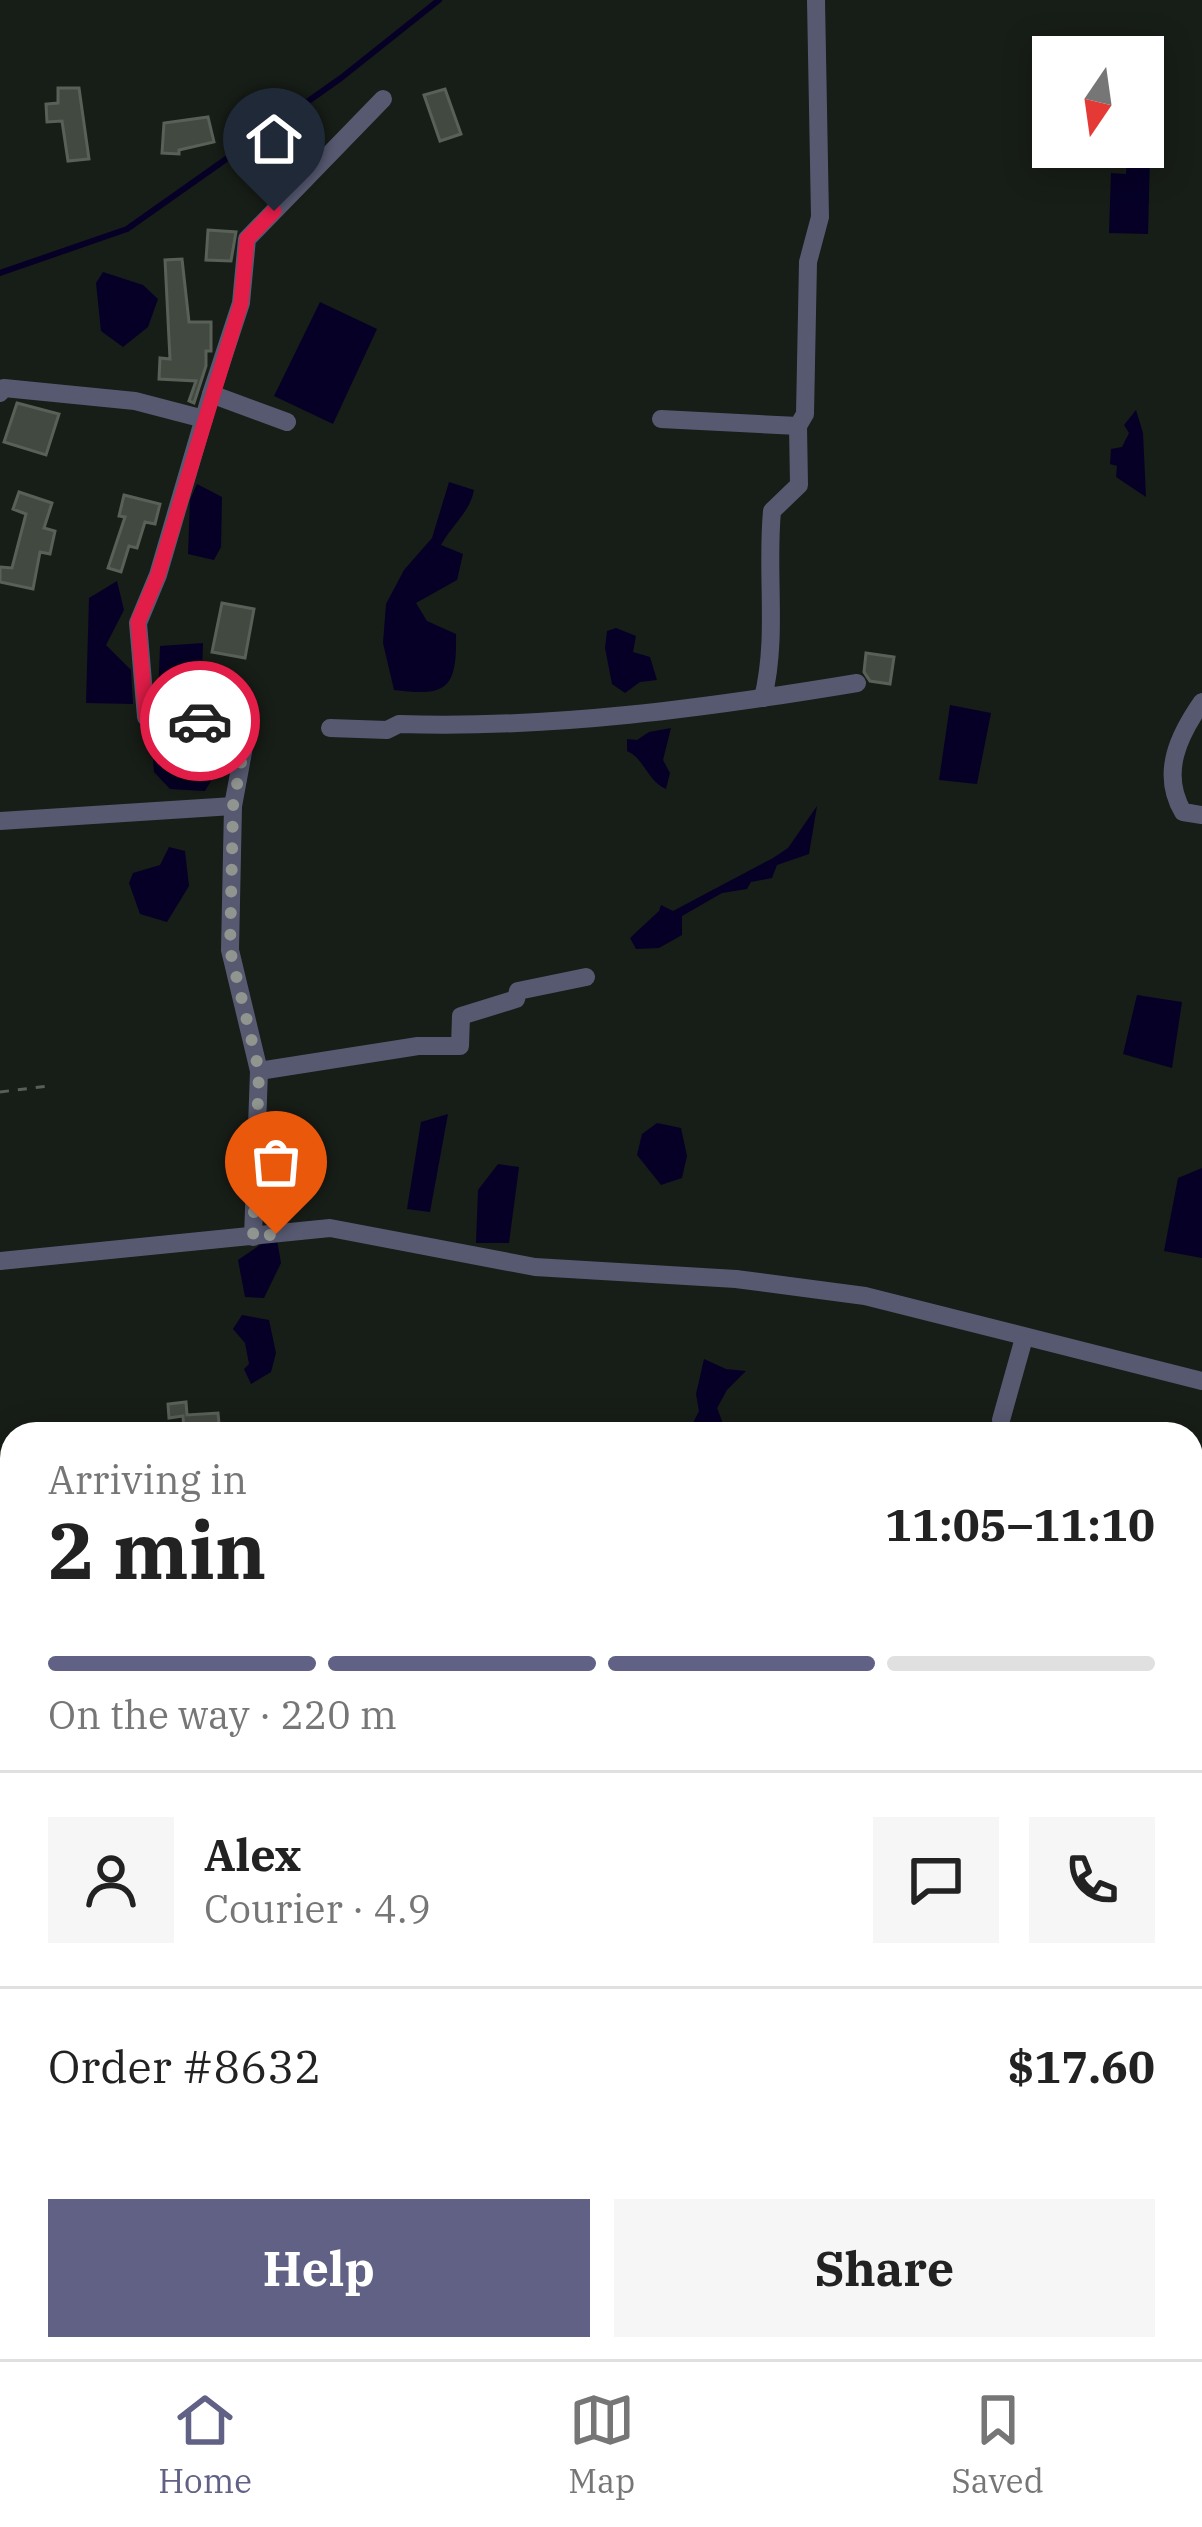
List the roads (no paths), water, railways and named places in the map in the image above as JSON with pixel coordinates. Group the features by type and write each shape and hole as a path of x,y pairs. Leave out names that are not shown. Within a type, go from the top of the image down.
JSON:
{"street":[{"path":"764,698 773,621 767,565 772,512 799,485 798,426 806,414 808,262 820,217 816,0"},
{"path":"253,1238 259,1071 230,950 233,806 248,725 146,717 138,622 158,575 241,303 247,239 383,99"},
{"path":"0,393 4,388 135,401 204,419"},
{"path":"211,394 286,422"},
{"path":"661,419 798,426"},
{"path":"330,728 516,724 764,698 857,682"},
{"path":"1202,702 1178,737 1173,794 1183,812 1202,815"},
{"path":"0,820 233,806"},
{"path":"259,1071 418,1046 460,1046 461,1016 516,999 518,991 586,977"},
{"path":"0,1261 330,1228 535,1267 736,1280 865,1296 1202,1381"},
{"path":"1001,1420 1024,1338"}],"waterway":[{"path":"0,273 127,229 341,78 439,0"}]}
